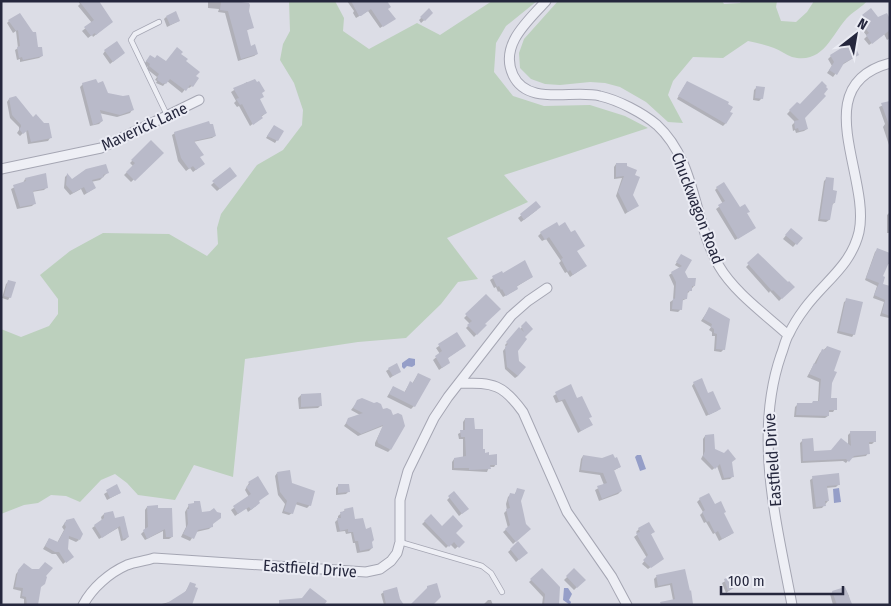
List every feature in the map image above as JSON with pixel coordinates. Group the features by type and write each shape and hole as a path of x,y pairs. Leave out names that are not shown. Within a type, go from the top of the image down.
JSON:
{"street":[{"name":"Chuckwagon Road","path":"546,1 521,29 512,45 509,56 510,67 519,85 529,92 544,94 599,95 633,109 657,126 675,148 687,173 706,237 719,266 739,292 788,335"},
{"name":"Eastfield Drive","path":"792,605 772,487 768,440 769,404 775,372 788,335 805,307 845,263 858,234 861,220 860,201 844,118 846,102 852,89 870,70 890,63"},
{"name":"Maverick Lane","path":"1,169 101,148 199,100"},
{"name":"Eastfield Drive","path":"83,605 88,596 108,576 127,565 154,558 366,572 380,569 391,561 397,553 400,542 400,500 408,471 434,418 511,316 547,288"},
{"path":"460,384 480,383 494,386 504,390 513,398 523,412 566,512 612,577 627,605"}],"lane":[{"path":"160,22 135,34 131,40 168,116"},
{"path":"400,542 482,566 491,573 502,592"}],"green space":[{"path":"289,1 335,1 344,18 343,31 369,49 417,23 440,35 492,1 537,1 506,26 496,43 494,72 513,96 544,106 590,105 625,116 648,128 504,175 528,202 447,238 478,279 458,282 441,304 406,338 358,342 245,359 233,477 194,465 175,500 138,495 115,474 101,480 80,502 66,496 51,495 38,503 24,505 1,514 1,329 21,337 49,326 58,314 58,299 40,275 70,251 103,233 169,234 207,256 218,244 217,228 221,214 257,165 283,150 302,125 303,110 294,83 280,60 283,44 290,31"},
{"path":"558,1 722,1 724,4 740,3 741,1 777,1 776,7 781,21 796,22 807,12 814,1 867,1 849,16 820,52 812,56 803,58 792,57 774,48 748,41 723,58 693,57 673,81 668,95 683,123 668,122 646,102 620,87 590,82 560,85 545,84 531,79 520,68 519,53 524,39"}],"water":[{"path":"409,358 415,359 415,365 412,367 407,366 404,369 402,363"},
{"path":"641,455 646,469 640,471 635,457"},
{"path":"839,488 841,502 834,503 833,489"},
{"path":"564,588 568,588 572,594 569,600 571,602 570,605 563,600"}],"building":[{"path":"79,1 99,1 113,22 96,35 95,33 91,36 84,27 94,20"},
{"path":"221,1 249,3 249,11 254,28 247,30 251,46 255,44 258,54 241,59 228,11 220,10"},
{"path":"351,1 387,1 391,7 388,9 396,19 383,27 371,9 359,16"},
{"path":"429,8 433,13 425,21 420,17"},
{"path":"871,8 878,17 887,13 890,19 890,30 872,44 866,35 869,33 861,23 866,19 862,15"},
{"path":"176,11 180,21 170,25 166,16"},
{"path":"20,13 33,32 36,32 38,47 42,47 43,56 23,60 22,57 19,58 17,47 20,46 18,30 16,31 8,20"},
{"path":"117,41 125,53 113,62 104,50"},
{"path":"853,42 859,55 844,63 837,75 829,70 834,62 830,55"},
{"path":"177,47 183,52 181,54 188,59 186,61 200,72 196,76 199,78 193,87 190,85 186,91 170,79 166,84 157,80 159,74 146,61 150,55 155,58 157,55 166,61"},
{"path":"96,79 98,83 103,81 108,93 123,96 129,95 134,110 120,115 100,110 103,121 93,125 82,83"},
{"path":"255,79 257,82 259,81 265,91 262,93 264,97 260,99 267,113 261,116 263,118 253,125 242,104 240,105 236,99 239,98 233,88"},
{"path":"687,81 729,102 728,104 733,107 730,112 733,113 726,124 678,96"},
{"path":"822,81 828,89 824,94 826,96 805,118 808,129 799,131 798,128 795,129 794,121 799,120 789,110 797,102 800,104"},
{"path":"756,86 765,87 763,99 755,98"},
{"path":"16,96 33,117 36,114 44,123 49,123 52,138 31,142 28,130 23,134 19,129 21,125 12,115 9,98"},
{"path":"890,101 890,125 889,125 881,103"},
{"path":"209,121 210,124 213,124 216,136 194,141 204,155 200,157 205,164 196,170 193,166 189,169 181,158 174,132"},
{"path":"274,125 284,131 278,141 267,136"},
{"path":"151,140 164,153 135,181 126,172 135,163 131,160"},
{"path":"616,163 627,163 627,166 637,170 635,175 640,177 633,195 639,206 628,212 618,192 624,176 616,177"},
{"path":"106,164 109,173 103,175 104,177 92,180 96,188 87,193 84,187 73,193 66,185 67,173 72,179 86,169"},
{"path":"230,167 237,176 220,189 212,181"},
{"path":"46,173 48,188 33,191 36,204 20,207 13,185 26,181 25,178"},
{"path":"826,177 834,178 833,190 837,191 830,220 820,219"},
{"path":"724,182 740,207 745,204 750,212 747,213 756,228 738,239 718,205 725,201 716,187"},
{"path":"536,201 541,207 524,220 520,214"},
{"path":"557,222 559,226 565,222 571,232 575,230 585,246 577,251 587,266 573,275 570,270 568,272 561,259 563,258 549,237 545,240 540,232"},
{"path":"791,228 803,238 797,245 785,235"},
{"path":"877,248 890,253 890,260 883,276 885,277 883,284 890,286 890,316 882,313 885,300 874,295 879,283 866,278"},
{"path":"758,253 795,287 782,299 772,291 747,263"},
{"path":"681,254 692,260 685,272 688,278 696,278 692,291 688,291 687,299 683,299 682,310 672,309 673,298 675,299 676,282 671,272 682,266 676,262"},
{"path":"525,260 533,277 517,286 518,289 506,296 499,286 497,287 492,276 502,271 503,273"},
{"path":"8,280 16,282 11,298 4,296"},
{"path":"486,294 501,309 485,324 487,325 477,335 467,325 472,321 465,314"},
{"path":"846,298 863,302 855,335 839,331"},
{"path":"709,307 730,319 725,350 716,349 717,334 714,333 714,329 711,327 712,324 703,319"},
{"path":"526,321 533,329 525,337 527,339 518,351 519,361 526,367 518,376 507,367 505,347 508,344 506,342 519,327 524,332 521,326"},
{"path":"457,332 466,346 448,358 450,363 442,368 435,356 442,351 438,344"},
{"path":"827,346 841,351 834,371 837,372 832,383 831,398 837,398 837,410 829,410 829,416 796,415 797,403 819,401 821,379 809,374 814,363 816,364 822,349 825,350"},
{"path":"397,363 401,372 393,376 388,368"},
{"path":"418,373 431,379 415,407 389,394 393,386 405,392 410,381 413,383"},
{"path":"702,378 708,393 713,391 721,409 709,415 693,382"},
{"path":"571,384 577,398 582,396 592,417 589,418 593,425 581,431 565,399 559,401 555,392"},
{"path":"321,393 322,406 301,407 301,394"},
{"path":"362,398 381,404 383,409 391,410 393,415 398,413 402,415 405,426 391,450 378,443 377,439 383,425 361,434 346,423 348,418 363,413 353,408 357,400"},
{"path":"465,418 474,418 475,429 483,429 483,449 485,449 485,453 489,452 489,455 497,454 497,465 490,465 491,469 469,470 469,468 454,468 454,458 466,456 465,437 461,437 460,430 465,430"},
{"path":"850,431 876,431 876,442 869,442 870,454 854,456 849,462 846,459 803,461 802,439 813,438 814,451 831,450 841,438 851,446"},
{"path":"714,434 715,449 724,453 728,449 736,459 732,462 734,477 724,478 720,464 715,469 703,456 705,451 705,435"},
{"path":"613,454 615,458 617,457 621,467 614,470 622,491 602,499 597,486 607,483 603,473 581,470 583,455 602,458"},
{"path":"290,470 292,483 315,491 311,506 297,502 293,514 284,511 287,501 280,492 277,472"},
{"path":"839,473 840,485 827,486 829,501 825,501 826,506 816,507 812,476"},
{"path":"258,476 269,494 251,510 249,507 238,514 233,506 251,494 246,487 250,484 248,482"},
{"path":"117,484 121,493 110,498 106,490"},
{"path":"338,484 349,484 350,492 338,493"},
{"path":"517,488 525,490 521,501 526,524 531,529 516,542 505,529 510,525 506,509 510,508 508,500 510,493 515,494"},
{"path":"454,491 469,509 462,514 448,496"},
{"path":"709,493 715,504 721,501 726,512 724,513 734,533 722,539 718,531 715,533 702,512 705,510 699,498"},
{"path":"194,501 200,501 202,512 210,511 214,508 217,512 221,513 221,518 213,524 213,527 198,530 194,539 183,534 188,524 188,504 194,503"},
{"path":"158,505 158,508 172,508 173,537 166,537 165,529 147,539 143,530 148,527 147,506"},
{"path":"353,507 355,519 363,518 366,529 371,527 374,540 372,542 373,548 360,551 358,541 355,541 353,532 348,532 348,529 340,531 337,518 341,518 340,512"},
{"path":"113,511 115,518 124,516 129,537 123,539 120,526 102,538 94,525 104,518 104,513"},
{"path":"431,514 442,526 453,515 463,526 456,533 465,542 459,548 454,542 449,547 424,521"},
{"path":"74,518 83,534 80,540 69,536 68,549 74,557 66,563 59,552 55,552 45,546 49,538 58,542 66,527 64,523 66,520"},
{"path":"649,522 655,532 651,534 664,559 651,568 643,560 648,555 636,533 640,532 638,528"},
{"path":"518,541 528,553 519,560 510,549"},
{"path":"45,562 53,568 46,576 45,584 41,587 38,605 27,605 26,597 22,596 23,588 15,587 18,570 24,563 32,569 39,569"},
{"path":"542,568 560,587 559,605 544,605 545,594 530,579"},
{"path":"574,568 586,580 577,588 566,576"},
{"path":"685,569 693,604 661,605 660,602 675,599 672,583 658,586 656,575"},
{"path":"730,577 734,588 728,591 724,579"},
{"path":"190,582 196,584 195,587 198,588 192,605 164,605 186,591"},
{"path":"437,583 441,597 433,605 410,605 427,586"},
{"path":"397,587 400,599 404,605 386,604 383,591"},
{"path":"845,587 852,604 837,605 832,591"},
{"path":"310,588 327,601 324,605 279,605 279,600 302,598"}]}
